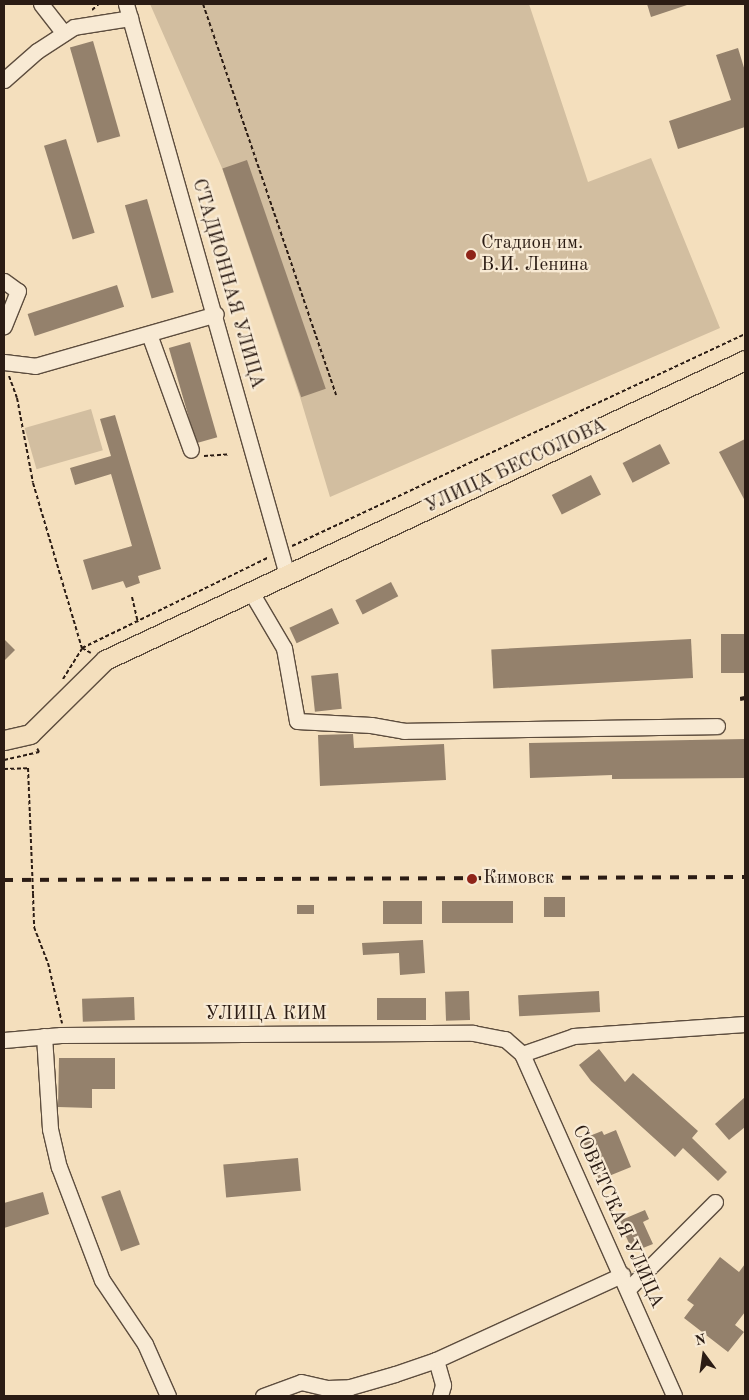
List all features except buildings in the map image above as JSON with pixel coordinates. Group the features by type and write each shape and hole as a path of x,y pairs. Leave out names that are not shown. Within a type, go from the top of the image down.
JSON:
{"main road":[{"name":"УЛИЦА БЕССОЛОВА","path":"4,740 30,734 105,660 745,360"}],"street":[{"path":"41,4 64,33"},
{"path":"4,80 37,51 74,27 128,11"},
{"name":"СТАДИОННАЯ УЛИЦА","path":"128,11 216,314 287,575"},
{"path":"4,281 18,291 4,326"},
{"path":"4,362 35,366 216,314"},
{"path":"149,334 191,450"},
{"path":"251,592 284,648 297,721 371,724 404,731 717,726"},
{"path":"522,1054 574,1036 745,1024"},
{"name":"УЛИЦА КИМ","path":"4,1040 61,1035 473,1033 505,1039 522,1054"},
{"path":"44,1036 50,1129 59,1168 102,1280 145,1344 168,1396"},
{"name":"СОВЕТСКАЯ УЛИЦА","path":"522,1054 625,1282 674,1396"},
{"path":"263,1396 301,1382 327,1388 350,1387 436,1360 625,1282 715,1202"},
{"path":"436,1360 444,1386 440,1396"}],"path":[{"path":"203,4 336,395"},
{"path":"82,648 280,552 745,334"},
{"path":"4,362 17,398 33,483 82,648 105,660"},
{"path":"191,450 212,458 230,454"},
{"path":"132,597 138,622"},
{"path":"4,769 28,768 34,927 62,1014 61,1035"}],"shaded area":[{"name":"Стадион им. В.И. Ленина","path":"150,4 529,4 588,182 651,158 720,328 330,497 300,397 222,168"},
{"path":"91,409 103,450 37,469 25,428"}],"railway":[{"path":"740,699 745,698"},
{"path":"4,880 745,877"}],"place":[{"name":"Стадион им. В.И. Ленина","path":"471,255"},
{"name":"Кимовск","path":"472,879"}]}
